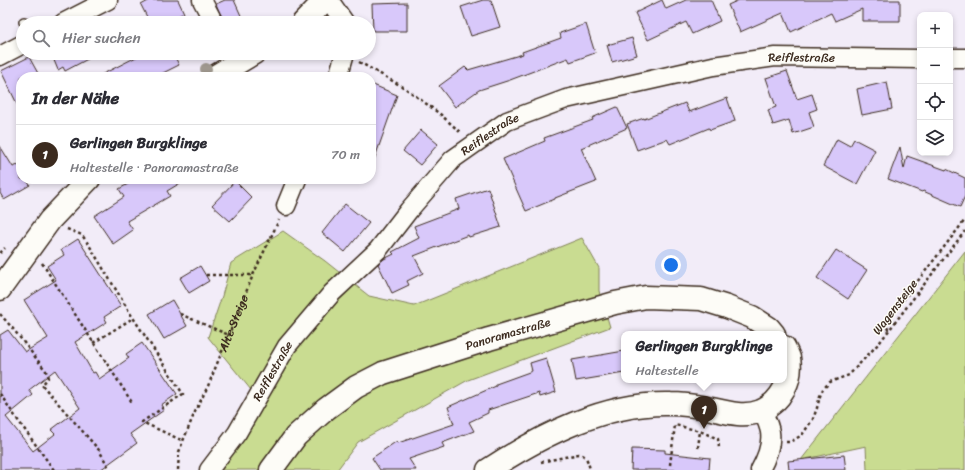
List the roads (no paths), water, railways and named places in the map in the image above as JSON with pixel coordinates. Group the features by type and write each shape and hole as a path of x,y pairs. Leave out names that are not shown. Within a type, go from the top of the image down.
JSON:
{"main road":[{"path":"310,16 325,0"},
{"path":"219,72 231,60"},
{"path":"0,289 50,220 84,184"},
{"name":"Panoramastraße","path":"271,470 296,436 326,409 356,387 383,373 482,341 615,303 646,297 701,299 727,306 752,317 772,331"},
{"path":"787,353 789,357 790,375 787,383"},
{"path":"488,470 535,441 587,419 631,407 672,404 700,407 738,414 751,414 762,410 775,401 787,383"}],"street":[{"path":"77,16 108,0"},
{"path":"202,0 210,16"},
{"path":"329,0 340,16"},
{"path":"0,56 16,48"},
{"name":"Reiflestraße","path":"209,470 237,433 286,346 332,293 378,250 409,210 453,159 507,121 566,99 713,66 775,57 917,59"},
{"path":"953,58 965,58"},
{"path":"339,72 342,60"},
{"path":"286,206 295,184"},
{"path":"760,470 766,460 770,444 770,432 762,410"}],"place":[{"name":"Gerlingen Burgklinge","path":"704,429"}]}
